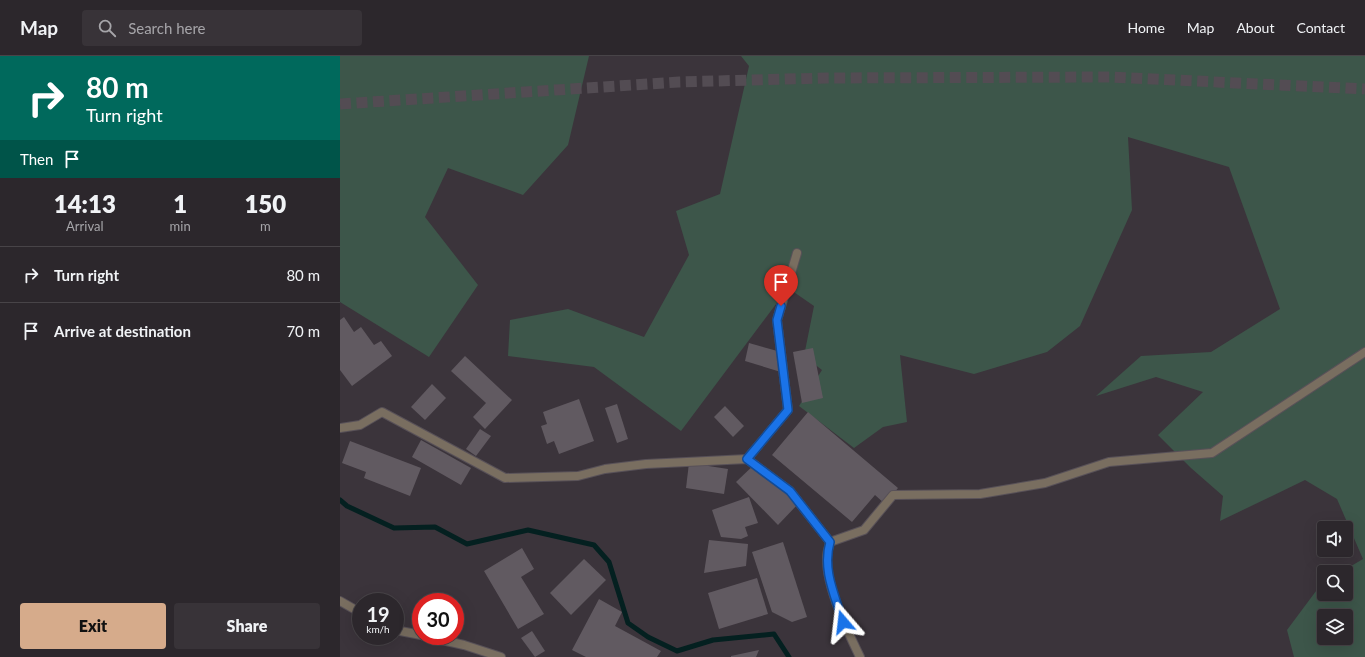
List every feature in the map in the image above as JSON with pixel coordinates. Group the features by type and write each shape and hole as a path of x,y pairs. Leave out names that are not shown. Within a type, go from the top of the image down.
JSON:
{"street":[{"path":"747,459 788,410 777,320 797,253"},
{"path":"830,542 864,530 893,495 980,494 1045,483 1109,462 1212,453 1365,352"},
{"path":"340,428 360,425 382,412 505,478 578,476 605,469 646,464 747,459 790,491 830,542"},
{"path":"830,542 827,555 828,572 843,622 860,657"},
{"path":"340,601 352,608"},
{"path":"464,645 501,657"}],"green space":[{"path":"340,56 589,56 568,145 523,195 448,168 425,217 478,285 429,357 340,302"},
{"path":"741,56 1365,56 1365,657 1294,657 1287,630 1317,590 1317,601 1353,601 1353,565 1363,559 1353,536 1353,521 1347,521 1337,499 1305,480 1220,521 1223,496 1191,468 1158,435 1203,392 1156,377 1096,396 1141,356 1211,352 1280,309 1229,167 1128,137 1132,210 1080,326 1047,352 974,374 900,355 907,422 883,427 854,448 799,406 822,370 804,356 814,306 788,288 681,431 594,367 508,356 510,320 568,309 644,337 689,255 676,211 720,194 749,66"}],"building":[{"path":"344,317 354,332 361,327 374,345 381,341 392,356 352,386 340,370 340,320"},
{"path":"749,343 781,352 784,373 745,361"},
{"path":"813,348 823,398 802,403 793,352"},
{"path":"465,356 512,400 485,429 473,417 486,403 451,371"},
{"path":"432,384 446,398 425,420 411,407"},
{"path":"579,399 594,441 559,454 554,441 547,444 541,426 547,424 543,412"},
{"path":"617,404 628,439 617,443 605,408"},
{"path":"725,406 744,426 733,437 714,417"},
{"path":"808,412 898,488 885,504 875,495 852,522 772,455"},
{"path":"480,429 491,436 476,456 466,449"},
{"path":"421,440 471,468 461,485 412,457"},
{"path":"350,441 421,468 410,496 364,478 366,472 342,463"},
{"path":"758,461 799,503 778,525 736,482"},
{"path":"689,463 728,469 724,494 686,488"},
{"path":"749,497 758,523 745,527 748,536 741,539 721,537 712,510"},
{"path":"709,540 748,544 746,566 704,573"},
{"path":"783,542 807,617 792,622 772,612 752,552"},
{"path":"522,548 534,569 521,577 544,614 518,629 484,571"},
{"path":"584,559 606,580 571,615 550,593"},
{"path":"757,578 768,614 719,629 708,593"},
{"path":"599,599 622,612 615,626 661,651 657,657 586,657 572,650"},
{"path":"532,631 545,651 535,657 521,638"},
{"path":"759,650 756,657 731,657 731,656"}],"waterway":[{"path":"340,500 347,506 394,528 435,527 467,544 528,530 594,545 609,562 628,623 648,637 677,651 713,640 774,634 789,657"}],"tunnel":[{"path":"340,104 679,82 826,78 1110,77 1365,89"}],"route":[{"path":"781,306 777,320 788,410 747,459 790,491 830,542 827,555 828,572 843,622"}]}
